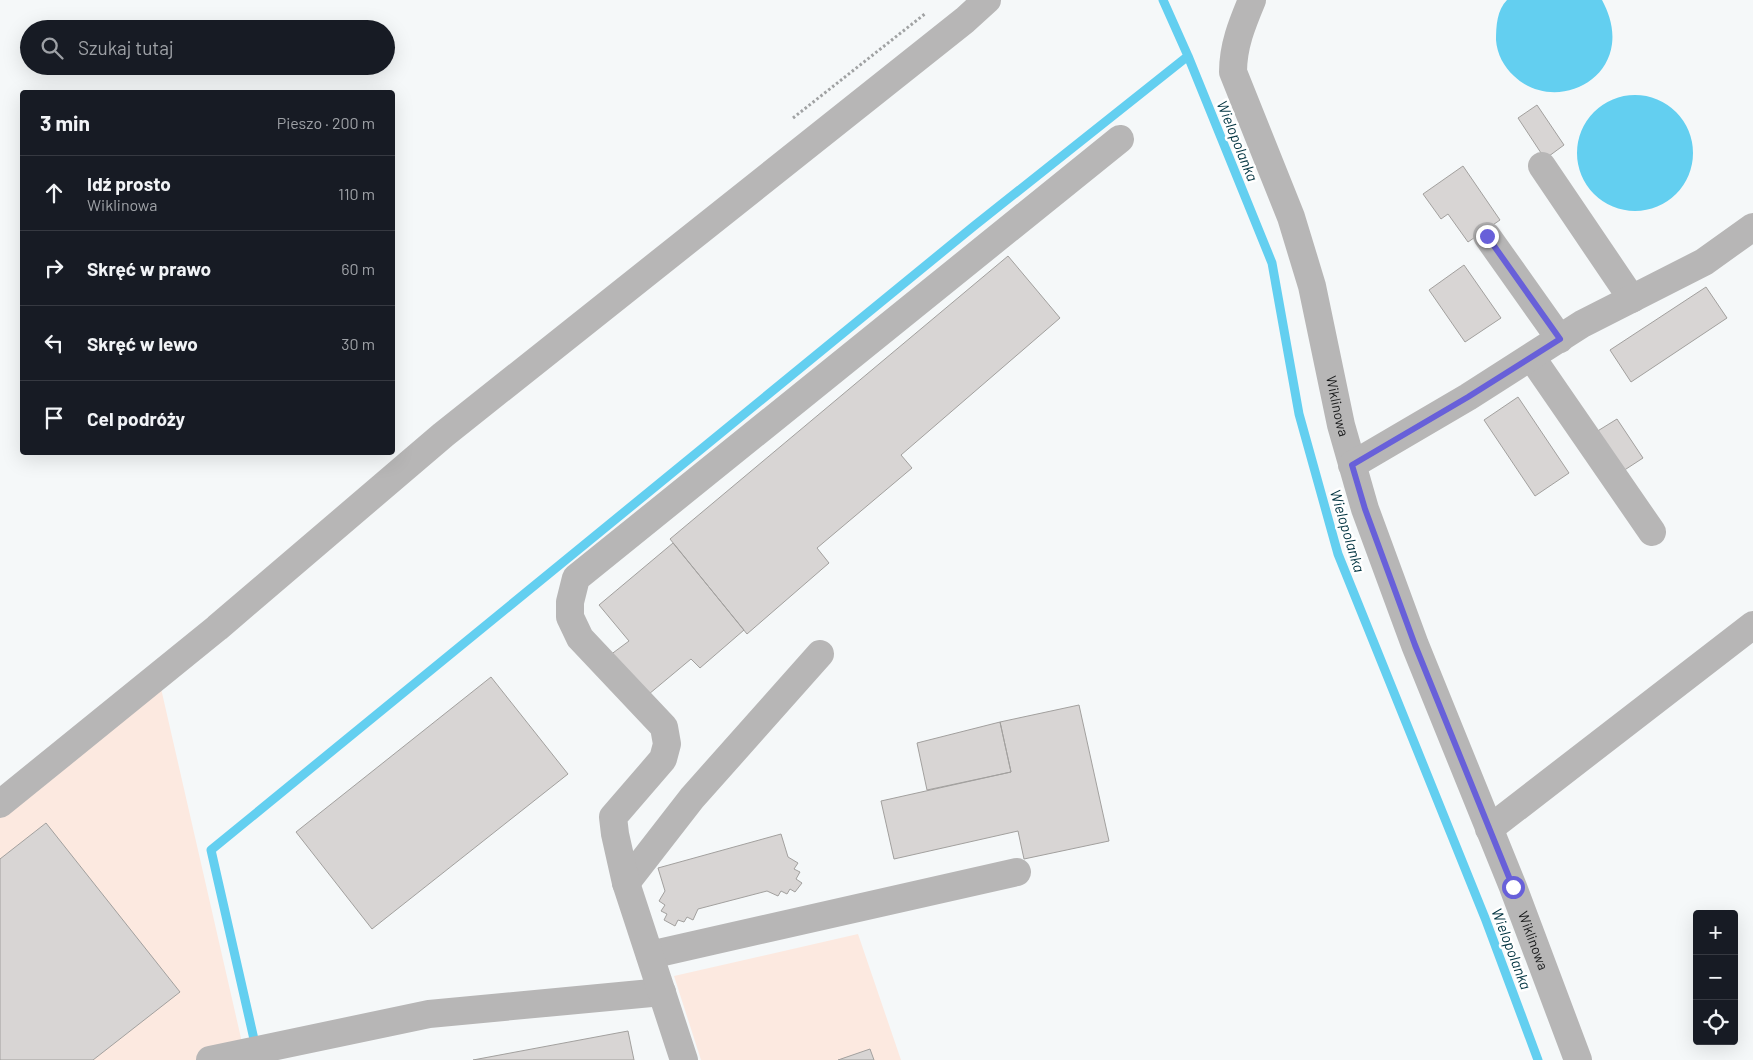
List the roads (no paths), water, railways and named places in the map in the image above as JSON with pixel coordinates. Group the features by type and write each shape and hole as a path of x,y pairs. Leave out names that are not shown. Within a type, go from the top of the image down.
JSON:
{"street":[{"path":"0,804 217,628 443,434 950,32 987,0"},
{"name":"Wiklinowa","path":"1252,0 1238,34 1233,60 1233,72 1297,235 1312,286 1341,425 1365,509 1415,645 1489,828 1578,1060"},
{"path":"684,1060 626,883 613,817 663,759 667,744 664,727 580,638 570,617 570,602 576,578 1120,140"},
{"path":"1542,166 1632,299"},
{"path":"1352,465 1532,358 1582,324 1704,262 1753,227"},
{"path":"1487,236 1560,339"},
{"path":"1532,358 1652,532"},
{"path":"1489,828 1753,625"},
{"path":"626,883 692,798 820,654"},
{"path":"650,955 1017,872"},
{"path":"210,1060 429,1014 662,992"}],"water":[{"path":"1507,0 1602,0 1610,21 1612,44 1607,60 1599,73 1587,83 1573,89 1558,92 1542,91 1527,86 1514,76 1502,60 1496,40 1499,13"},
{"path":"1635,95 1657,99 1676,112 1689,131 1693,153 1689,175 1676,194 1657,207 1635,211 1613,207 1594,194 1581,175 1577,153 1581,131 1594,112 1613,99"}],"waterway":[{"name":"Wielopolanka","path":"1163,0 1188,56 1272,263 1299,414 1338,554 1485,918 1538,1060"},
{"path":"256,1048 211,850 974,226 1188,56"}]}
